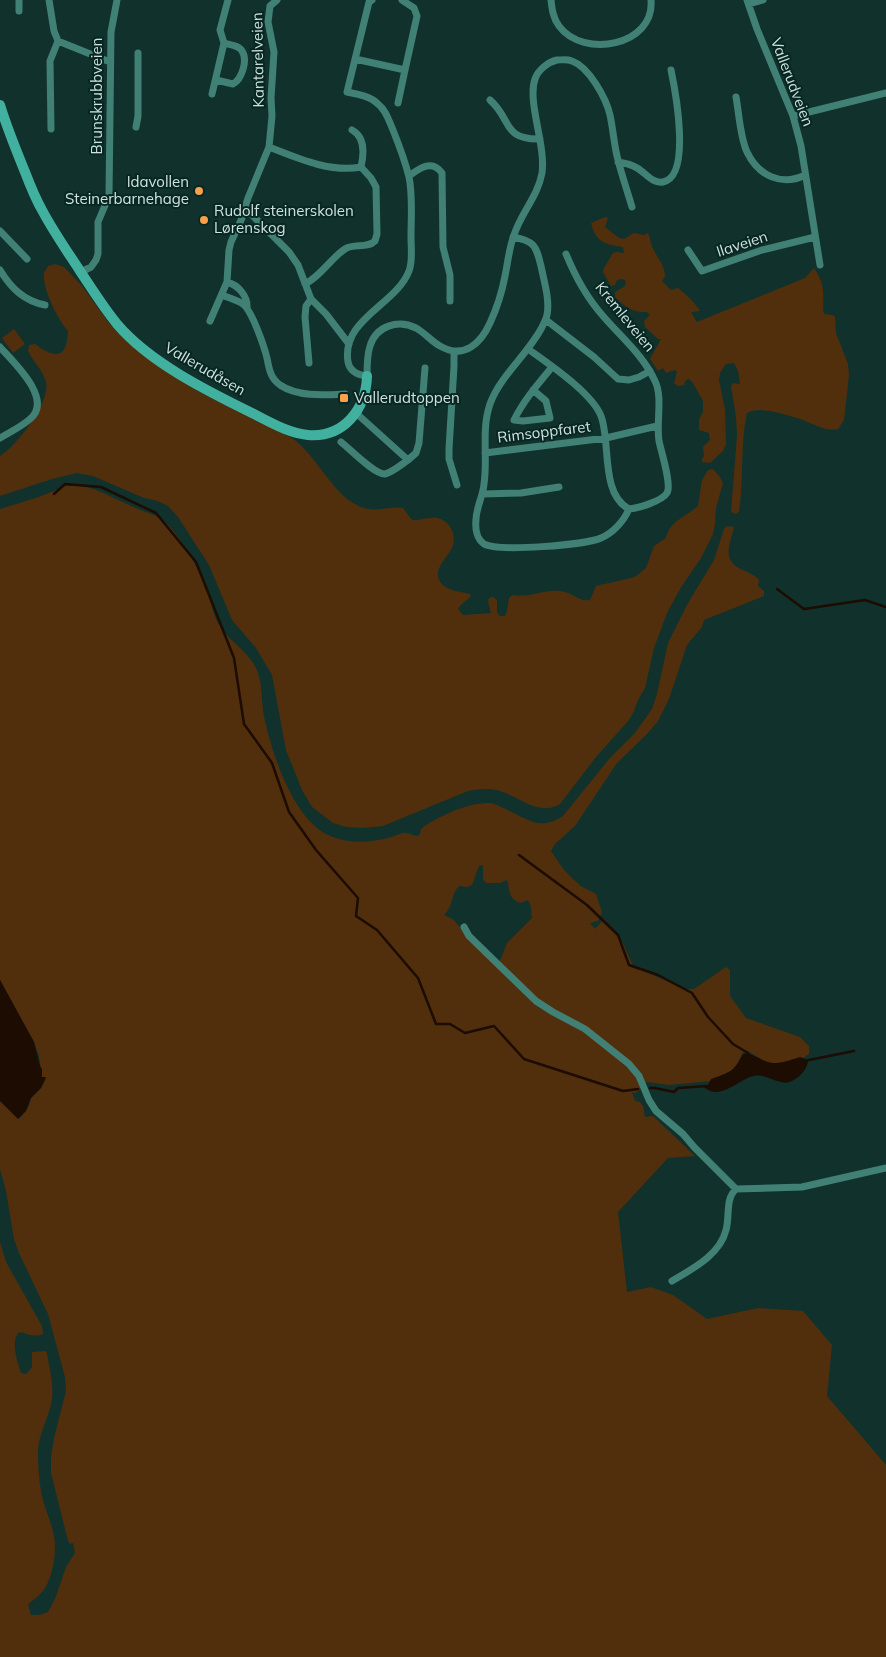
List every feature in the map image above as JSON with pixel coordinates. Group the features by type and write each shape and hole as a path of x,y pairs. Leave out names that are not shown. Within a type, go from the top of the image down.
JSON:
{"street":[{"path":"19,0 19,10"},
{"path":"49,0 54,31 58,41 50,60 51,129"},
{"name":"Brunskrubbveien","path":"81,272 90,267 96,260 98,254 98,222 109,196 111,32 117,0"},
{"path":"212,94 224,43 220,30 228,0"},
{"name":"Kantarelveien","path":"210,321 227,282 229,250 269,147 274,52 268,22 268,3 277,0"},
{"path":"398,103 417,16 414,8 402,0"},
{"path":"551,0 553,14 558,26 570,37 598,45 615,44 640,31 650,17 651,0"},
{"path":"748,2 764,0"},
{"path":"367,376 356,374 350,369 347,357 348,344 358,326 400,285 409,272 411,256 409,176 393,131 387,116 372,99 347,92 369,1"},
{"name":"Vallerudveien","path":"748,2 757,29 794,116 801,146 820,266"},
{"path":"58,41 110,62"},
{"path":"216,80 233,84 239,79 241,74 244,60 242,51 238,47 224,43"},
{"path":"136,128 138,116 138,54"},
{"path":"355,59 405,70"},
{"path":"456,485 448,449 454,351 464,350 473,346 487,330 502,289 513,237 540,183 542,162 534,80 541,69 554,61 572,60 589,74 603,96 610,115 618,162 632,207"},
{"path":"618,162 630,164 638,168 656,182 669,180 675,172 678,156 679,126 671,70"},
{"path":"794,116 886,93"},
{"path":"736,97 746,151 751,159 762,170 778,180 788,181 805,175"},
{"path":"490,100 508,127 519,137 540,139"},
{"name":"Vallerudåsen","path":"0,105 8,131 38,203 104,308 130,337 166,365 219,396 285,429 309,435 321,435 336,430 356,413 365,396 369,350 372,341 379,331 392,325 402,324 414,327 441,347 454,351"},
{"path":"305,284 314,279 344,250 351,246 370,245 375,241 377,234 377,191 374,182 361,166 363,154 361,139 352,130"},
{"path":"269,147 316,164 349,168 361,166"},
{"path":"409,176 428,165 434,166 442,174 443,247 450,275 450,302"},
{"path":"245,208 289,252 298,264 310,299 326,314 348,344"},
{"path":"0,231 26,260"},
{"path":"513,237 530,241 536,248 548,311 546,320 528,349 504,380 491,402 486,425 483,494 476,513 479,539 486,545 498,547 594,541 615,529 629,509"},
{"name":"Ilaveien","path":"688,250 702,271 762,250 816,238"},
{"name":"Kremleveien","path":"566,254 573,271 590,300 636,351 650,371 658,390 658,426 668,490 660,498 642,506 629,509"},
{"path":"0,270 8,283 24,297 35,303 45,305"},
{"path":"227,282 234,284 245,296 247,308 265,351 270,373 281,386 298,392 345,394"},
{"path":"222,295 239,302 247,308"},
{"path":"309,364 305,317 306,306 310,299"},
{"name":"Kremleveien","path":"546,320 594,357 618,379 629,380 650,371"},
{"path":"0,346 31,383 37,396 37,407 32,418 0,438"},
{"name":"Rimsoppfaret","path":"528,349 578,388 596,408 602,421 606,438 612,486 618,499 629,509"},
{"name":"Rimsoppfaret","path":"533,390 546,401 550,418 514,420 525,401 533,390 552,367"},
{"path":"342,442 374,470 382,474 388,473 416,453 419,443 425,368"},
{"path":"356,413 408,460"},
{"name":"Rimsoppfaret","path":"485,453 606,438 658,426"},
{"path":"483,494 521,493 559,487"},
{"path":"464,927 469,936 536,1001 585,1029 629,1064 639,1076 656,1111 683,1134 694,1148 736,1189"},
{"path":"672,1281 696,1266 718,1246 726,1232 731,1193 736,1189 802,1186 886,1168"}],"shaded area":[{"path":"605,217 608,218 605,227 619,238 624,239 634,233 644,235 648,233 651,244 664,268 665,277 662,281 671,290 678,288 696,305 700,311 691,312 697,322 805,278 814,268 820,280 823,289 824,314 835,317 836,333 848,364 849,375 844,420 838,429 833,430 770,411 756,410 747,413 739,512 736,514 731,512 737,435 731,386 733,383 740,384 738,371 734,363 726,364 720,373 719,380 725,409 726,444 723,451 710,463 702,462 704,456 703,447 710,440 709,433 699,430 699,419 703,412 703,401 689,379 686,380 684,385 678,386 674,383 677,372 675,370 666,373 663,368 658,371 650,359 661,339 658,339 645,327 644,321 650,315 647,312 630,309 615,297 615,292 625,286 626,281 622,279 617,280 615,285 611,286 603,272 613,253 624,253 623,247 611,245 599,239 591,223"},
{"path":"55,264 64,267 82,286 109,323 146,357 199,392 292,438 310,455 344,496 353,503 369,509 403,508 412,520 438,518 446,522 453,532 454,541 451,550 441,564 438,575 439,580 447,588 470,594 471,596 458,609 463,615 491,613 488,602 489,598 493,597 497,600 497,612 500,616 505,616 509,598 512,595 519,596 560,591 582,600 590,600 596,586 635,577 646,568 654,546 666,538 675,523 698,506 702,480 708,470 713,469 723,483 716,508 713,534 701,558 680,589 667,613 654,648 645,688 629,720 596,757 560,804 545,808 537,807 500,791 480,789 468,791 383,826 346,827 333,823 312,807 302,790 286,750 272,675 256,648 232,620 209,565 178,517 168,506 93,476 77,473 0,496 0,456 15,443 31,423 38,412 46,391 45,378 28,351 29,345 35,344 48,352 59,354 65,347 67,340 68,331 51,304 44,280 44,273 48,266"},
{"path":"14,329 25,344 13,353 2,338"},
{"path":"79,485 102,492 159,518 175,533 203,579 221,628 249,657 256,668 261,686 267,730 278,764 293,798 314,825 326,834 341,840 357,842 380,840 404,833 417,836 420,834 421,829 444,815 481,803 494,804 533,822 547,823 563,816 609,759 635,733 652,709 668,643 688,603 714,560 724,529 727,526 734,527 729,548 732,563 759,580 758,586 764,591 764,596 704,620 702,627 687,645 669,699 658,721 617,763 575,826 555,844 551,851 572,878 581,886 596,894 602,912 598,921 590,923 595,929 604,919 623,943 633,966 684,989 694,989 726,967 730,970 730,996 746,1018 800,1037 809,1046 809,1054 797,1062 772,1066 748,1051 743,1052 735,1069 710,1081 669,1085 647,1082 636,1093 632,1092 635,1101 640,1102 643,1106 645,1117 653,1116 695,1156 668,1158 618,1212 627,1292 651,1287 673,1295 707,1319 758,1308 803,1311 832,1345 827,1396 886,1465 886,1657 0,1657 0,1242 6,1262 42,1326 43,1334 32,1335 21,1332 16,1337 15,1352 21,1373 26,1374 32,1367 32,1352 46,1351 52,1387 51,1405 40,1437 38,1456 42,1494 54,1536 55,1556 45,1588 28,1604 31,1615 48,1612 55,1599 66,1567 75,1553 73,1543 70,1544 68,1541 51,1473 54,1438 66,1391 65,1377 48,1314 14,1239 6,1191 0,1169 0,1101 20,1118 29,1106 31,1098 41,1088 46,1079 42,1077 39,1056 34,1042 0,980 0,509 39,497 66,486","holes":["479,866 483,866 483,879 486,883 500,883 507,880 513,899 520,903 528,900 531,907 532,918 507,943 499,963 469,939 454,920 444,915 449,908 456,889 459,886 467,887 472,885"]},
{"path":"0,980 34,1042 42,1069 42,1077 46,1077 41,1088 31,1098 26,1111 18,1119 0,1101"},
{"path":"748,1053 773,1063 800,1057 808,1060 802,1073 789,1082 781,1082 765,1076 754,1076 723,1091 710,1091 704,1087 708,1085 711,1079 730,1071 743,1054"}],"waterway":[{"path":"54,494 65,484 101,487 156,513 196,562 234,658 244,724 272,763 289,812 316,850 358,898 356,916 377,930 418,978 436,1024 450,1024 465,1033 494,1026 524,1059 623,1091 638,1089"},
{"path":"777,589 804,609 865,600 886,607"},
{"path":"519,855 587,905 618,935 629,965 658,975 692,993 708,1017 733,1044 748,1053 748,1055"},
{"path":"804,1061 854,1051"},
{"path":"650,1088 674,1092 678,1088 707,1086"}],"place":[{"name":"Idavollen Steinerbarnehage","path":"199,191"},
{"name":"Rudolf steinerskolen Lørenskog","path":"204,220"},
{"name":"Vallerudtoppen","path":"344,398"}]}
